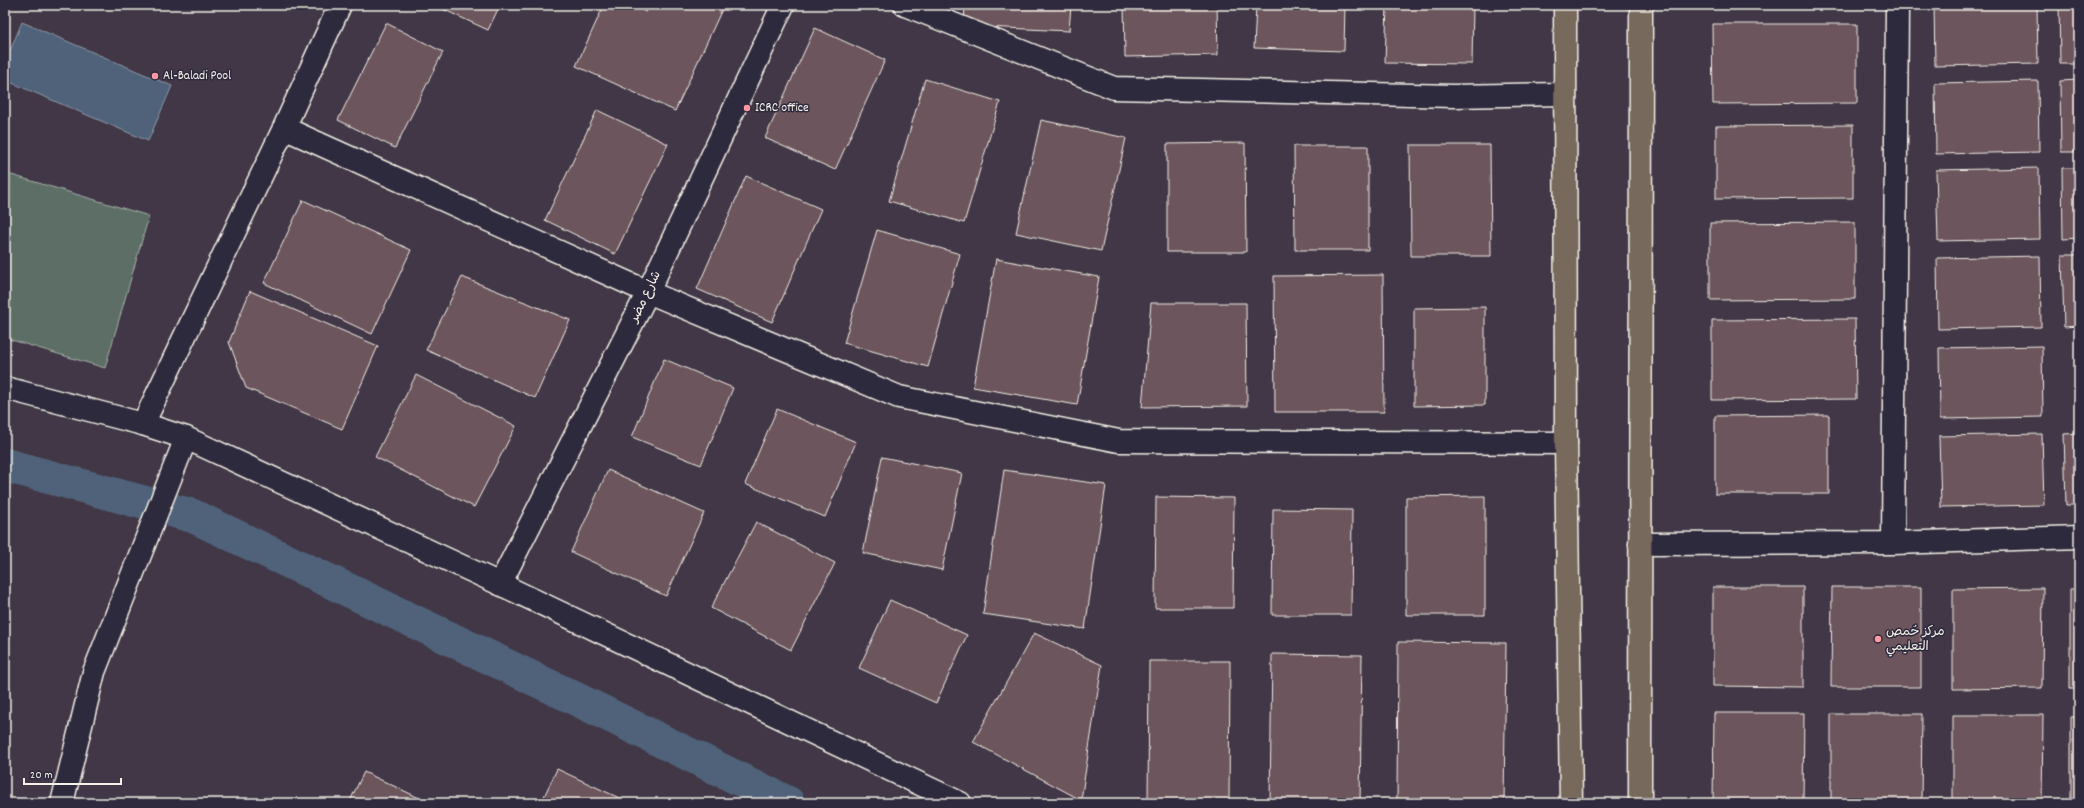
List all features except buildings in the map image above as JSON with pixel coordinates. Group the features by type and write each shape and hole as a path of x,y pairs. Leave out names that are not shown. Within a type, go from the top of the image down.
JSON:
{"highway":[{"path":"1565,5 1564,94 1566,443 1571,803"},
{"path":"1640,803 1642,5"}],"street":[{"path":"143,424 284,128 340,5"},
{"name":"شارع مضر","path":"500,584 648,292 783,5"},
{"path":"904,5 1114,88 1454,96 1564,94"},
{"path":"1893,543 1898,5"},
{"path":"284,128 648,292 899,397 1119,441 1566,443"},
{"path":"5,388 143,424 186,438 500,584 960,803"},
{"path":"62,803 94,672 186,438"},
{"path":"1640,544 1893,543 2079,537"}],"green space":[{"path":"5,173 149,216 105,368 5,338"}],"water":[{"path":"22,22 172,86 148,141 5,80 5,63"}],"waterway":[{"path":"5,465 193,516 568,695 788,803"}],"place":[{"name":"Al-Baladi Pool","path":"155,76"},
{"name":"ICRC office","path":"747,108"},
{"name":"مركز حُمص التعليمي","path":"1878,639"}]}
